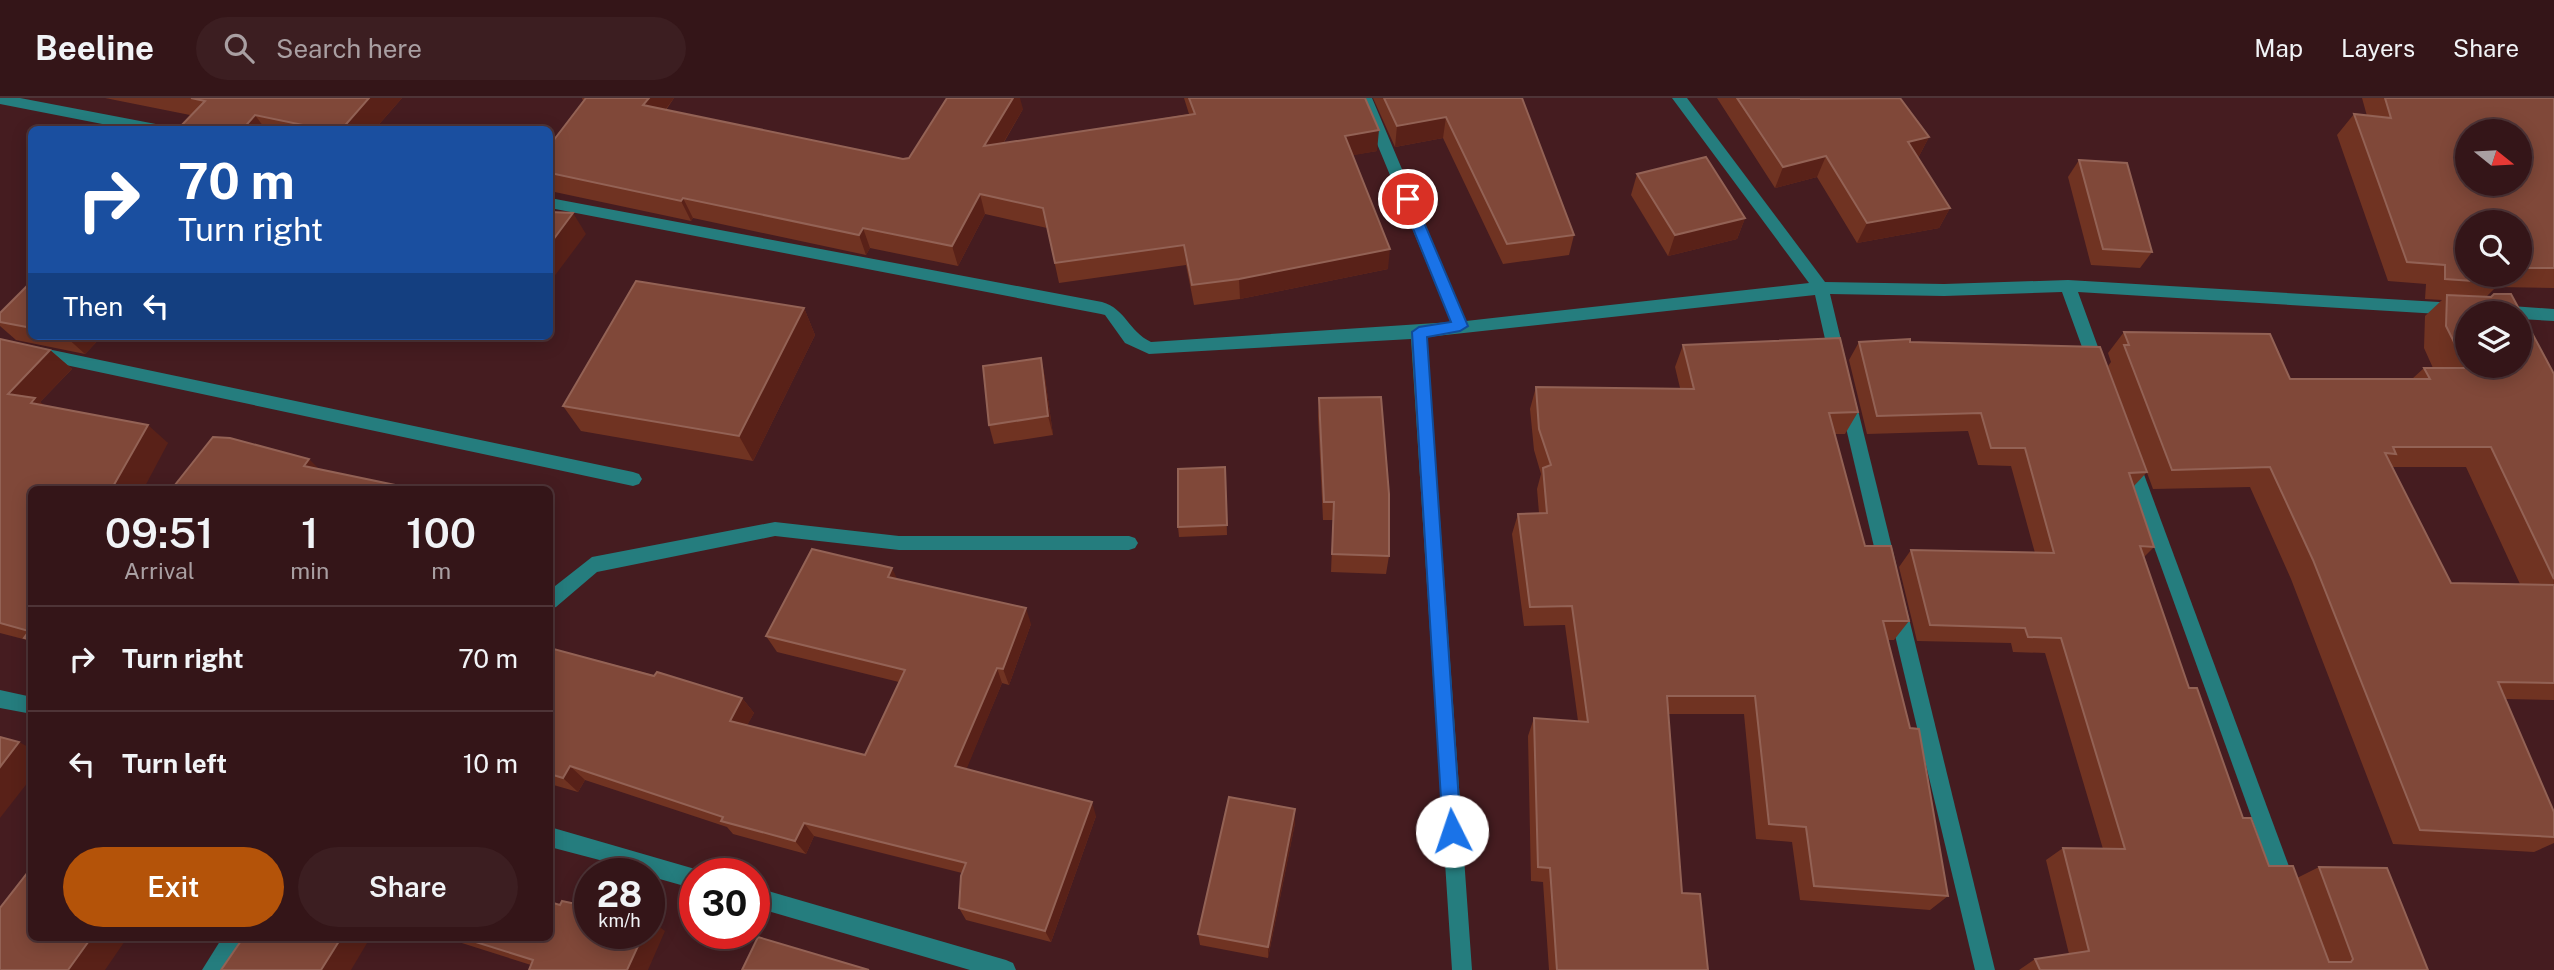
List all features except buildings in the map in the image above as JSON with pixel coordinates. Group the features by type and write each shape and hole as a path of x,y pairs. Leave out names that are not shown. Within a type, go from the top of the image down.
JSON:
{"street":[{"path":"1365,98 1460,326"},
{"path":"1678,98 1821,288 1985,970"},
{"path":"0,99 141,126"},
{"path":"553,204 1102,308 1111,311 1131,339 1149,348 1419,332 1821,288 1944,290 2068,286 2455,314"},
{"path":"2068,286 2106,392"},
{"path":"2532,318 2554,314"},
{"path":"1419,332 1462,970"},
{"path":"0,345 633,479"},
{"path":"2125,444 2293,904"},
{"path":"553,598 592,565 775,529 899,543 1129,543"},
{"path":"0,699 28,705"},
{"path":"553,838 679,875"},
{"path":"770,902 1006,970"},
{"path":"212,970 232,941"}],"route":[{"path":"1408,199 1460,326 1419,332 1452,831"}]}
